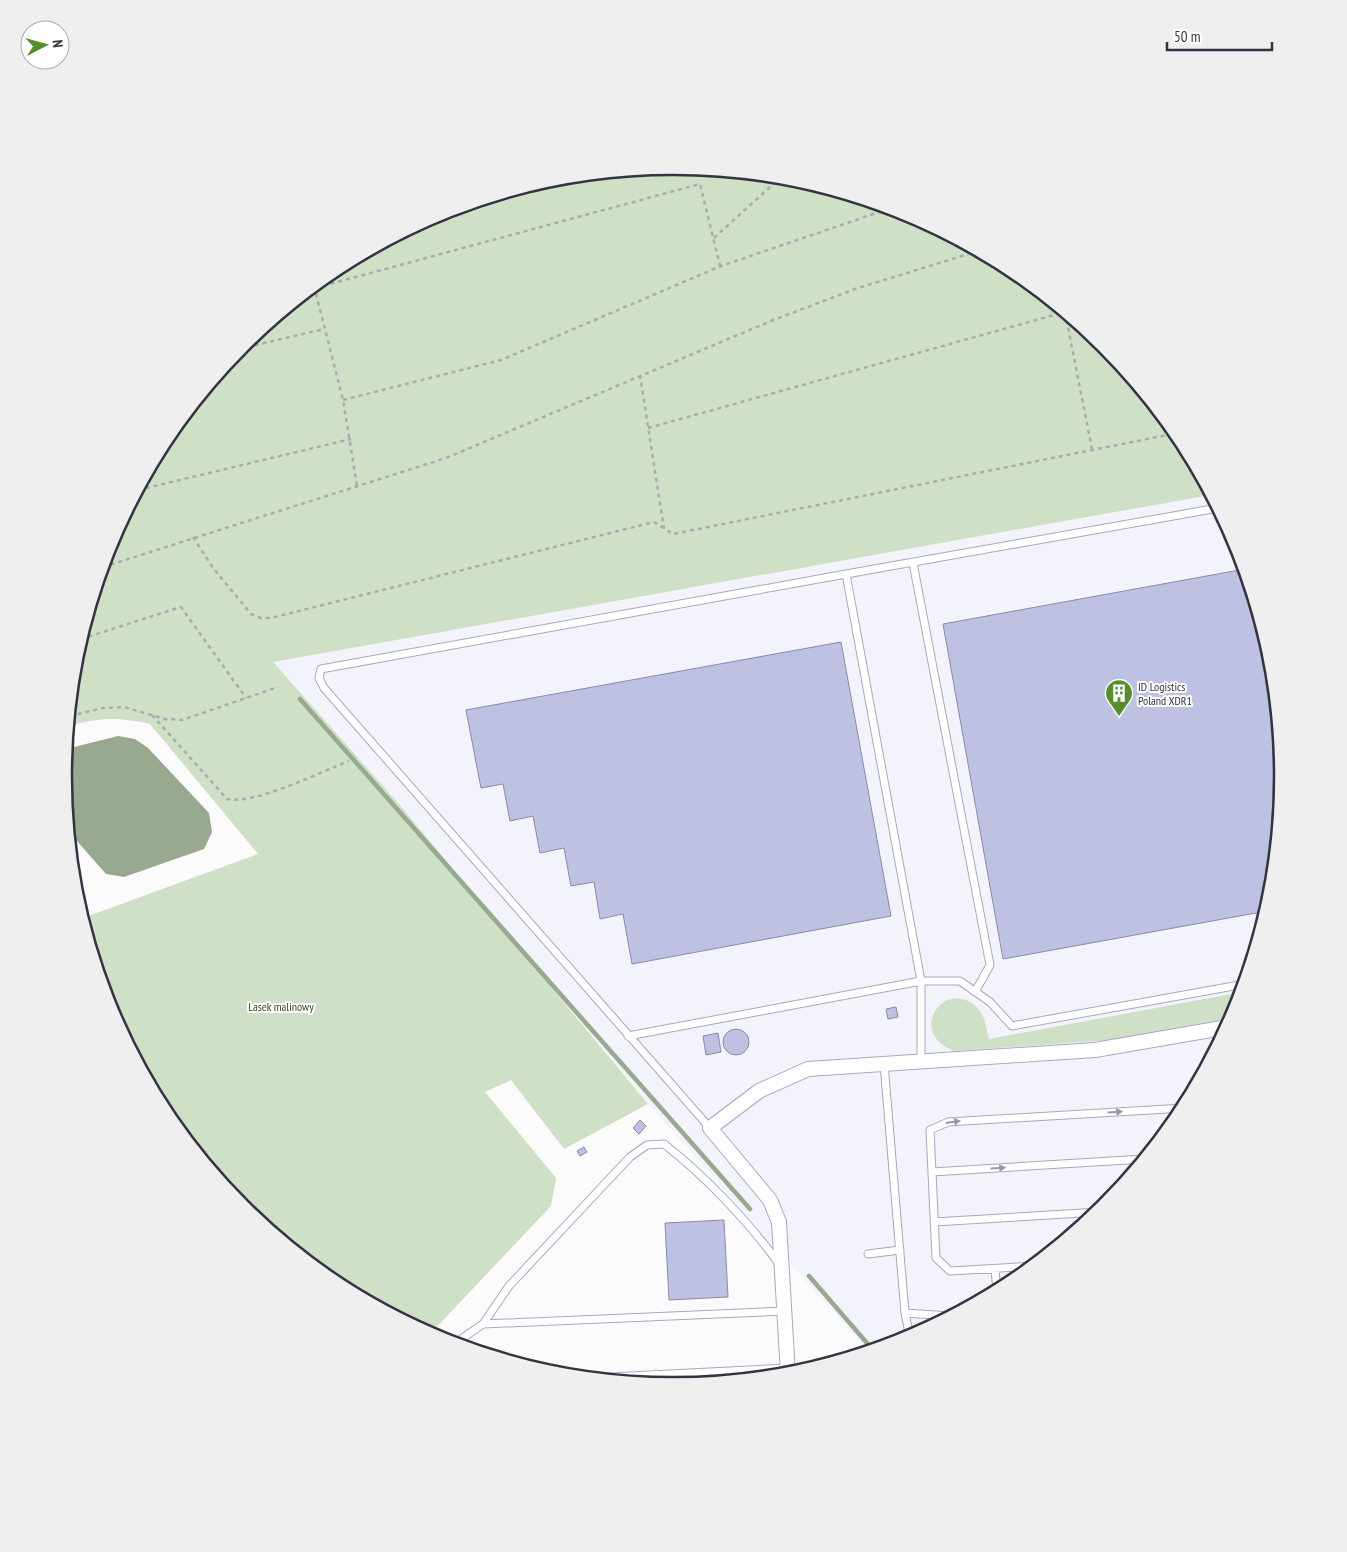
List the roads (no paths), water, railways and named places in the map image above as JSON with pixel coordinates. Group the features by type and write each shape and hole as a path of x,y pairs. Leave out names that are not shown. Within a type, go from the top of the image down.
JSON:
{"street":[{"path":"788,1366 780,1222 770,1200 710,1128 759,1091 808,1069 1094,1050 1219,1029"}],"lane":[{"path":"710,1128 324,688 319,678 321,669 1212,509"},
{"path":"913,563 990,965 975,992"},
{"path":"846,574 921,981 921,1060"},
{"path":"628,1036 921,981 960,982 990,1002 1012,1026 1237,985"},
{"path":"884,1063 905,1313 908,1329"},
{"path":"1020,1267 950,1271 936,1258 930,1130 948,1122 1174,1109"},
{"path":"462,1338 483,1324 509,1286 630,1157 647,1145 664,1144 684,1160 764,1243 781,1267"},
{"path":"932,1172 1135,1160"},
{"path":"934,1222 1086,1213"},
{"path":"868,1254 900,1250"},
{"path":"995,1268 996,1283"},
{"path":"483,1324 785,1311"},
{"path":"905,1313 938,1315"},
{"path":"630,1376 753,1372"}],"waterway":[{"path":"300,699 750,1209"},
{"path":"809,1276 868,1345"}],"place":[{"name":"ID Logistics Poland XDR1","path":"1119,717"}],"park label":[{"name":"Lasek malinowy","path":"281,1006"}]}
